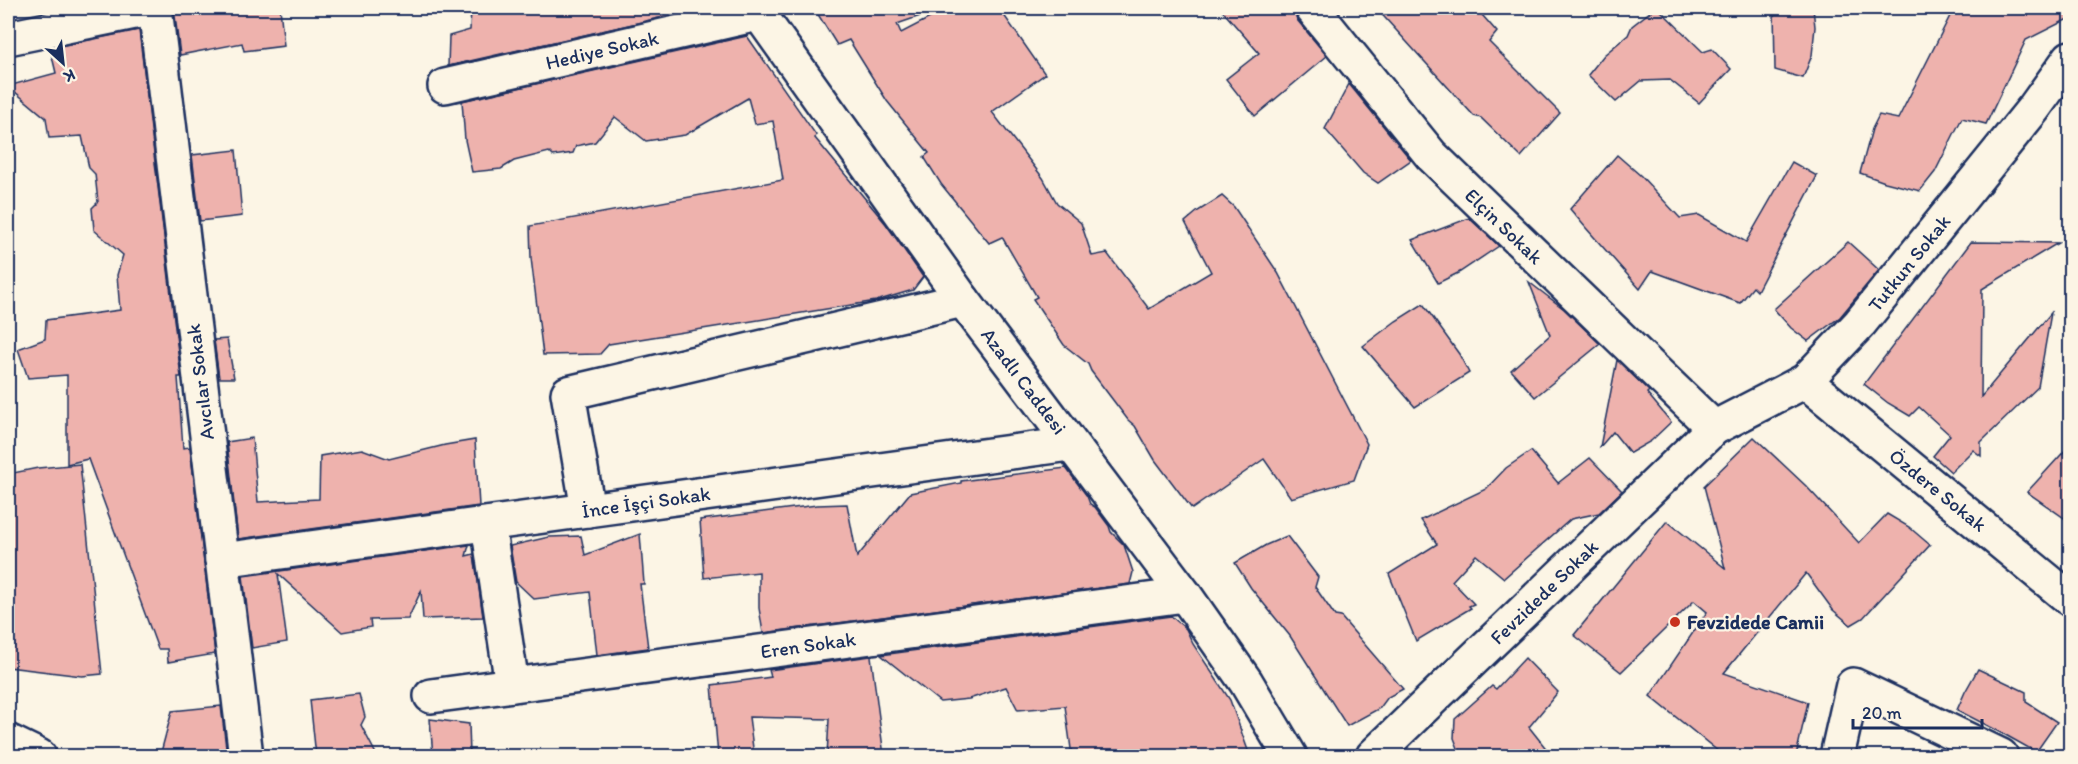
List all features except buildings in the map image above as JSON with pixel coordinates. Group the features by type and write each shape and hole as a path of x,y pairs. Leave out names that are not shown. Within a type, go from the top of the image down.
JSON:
{"street":[{"path":"8,38 154,8"},
{"name":"Avcılar Sokak","path":"154,8 246,756"},
{"name":"Elçin Sokak","path":"1312,8 1431,156 1714,428"},
{"name":"Hediye Sokak","path":"445,86 756,10"},
{"name":"Azadlı Caddesi","path":"756,10 963,300 1185,595 1246,682 1290,756"},
{"name":"Tutkun Sokak","path":"1714,428 1805,381 1860,323 2034,108 2070,58"},
{"path":"588,510 568,393 963,300"},
{"name":"Özdere Sokak","path":"1805,381 2070,598"},
{"name":"Fevzidede Sokak","path":"1373,756 1714,428"},
{"name":"İnce İşçi Sokak","path":"222,560 1070,444"},
{"path":"488,524 512,685"},
{"name":"Eren Sokak","path":"431,696 1185,595"},
{"path":"1837,756 1853,685 2001,756"},
{"path":"8,741 39,756"}],"place":[{"name":"Fevzidede Camii","path":"1675,622"}]}
